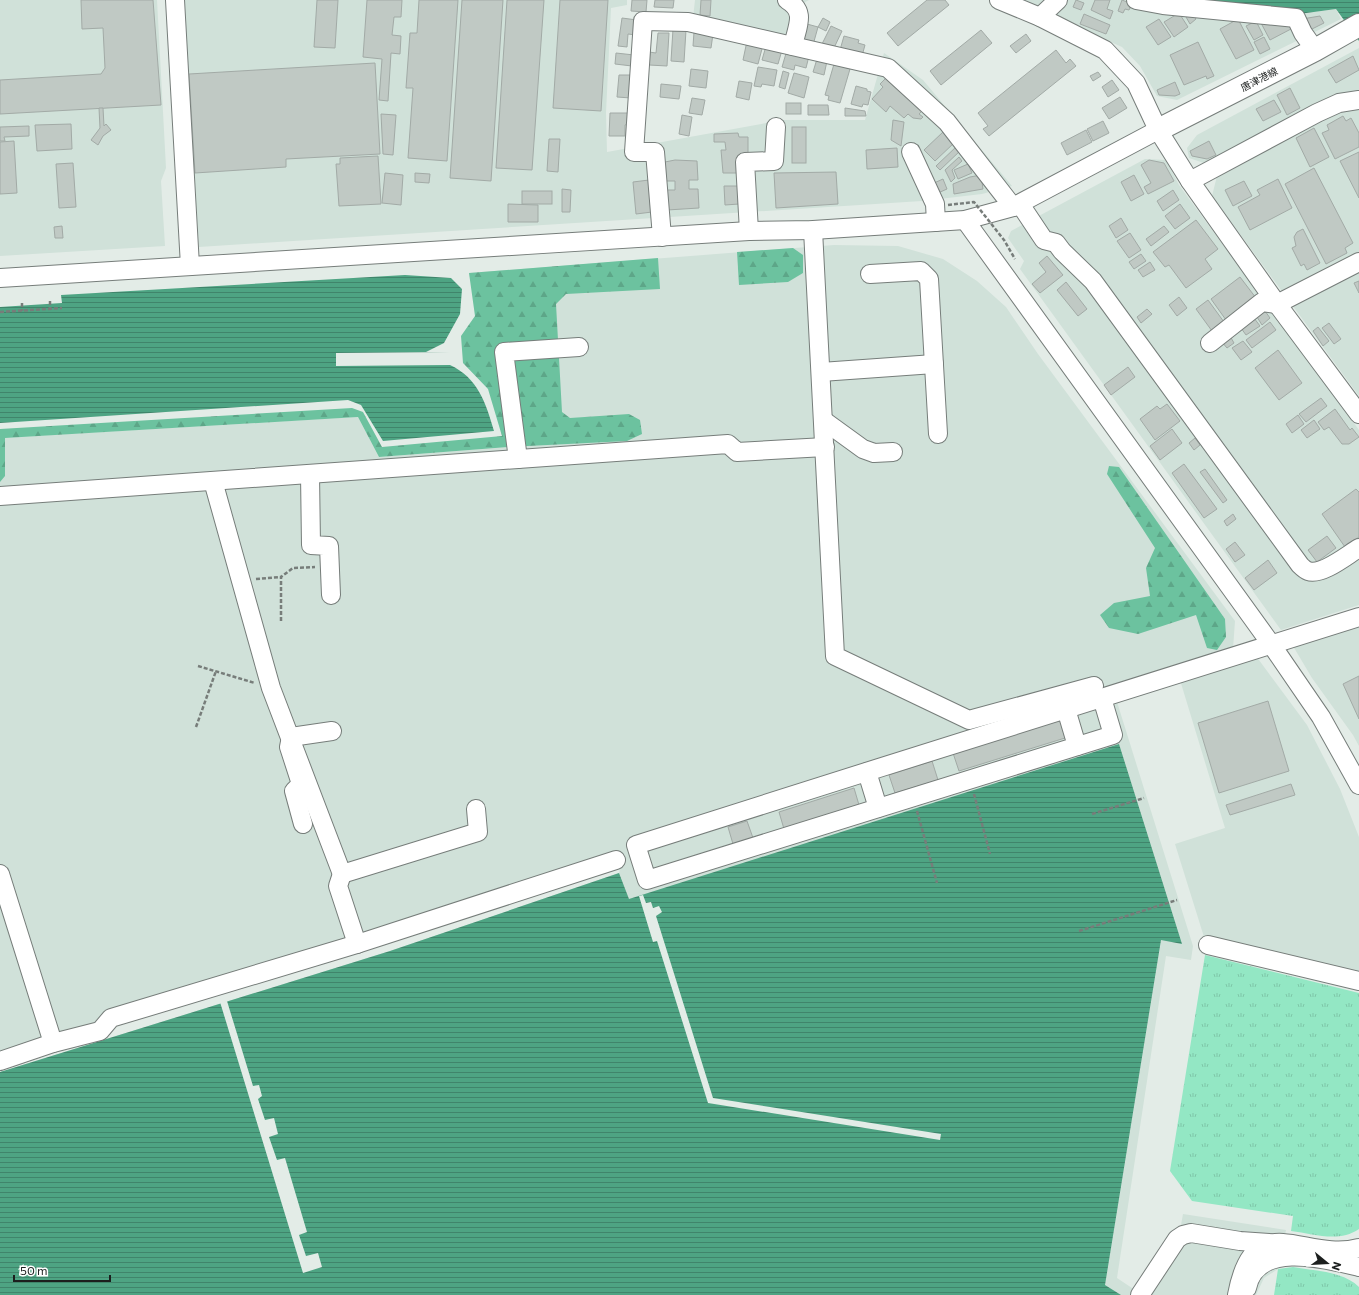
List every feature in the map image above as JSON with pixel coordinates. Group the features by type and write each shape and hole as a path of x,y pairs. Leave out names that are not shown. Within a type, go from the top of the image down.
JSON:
{"main road":[{"name":"唐津港線","path":"1158,130 1315,50 1354,28"}],"street":[{"path":"174,0 190,266"},
{"path":"787,0 797,6 800,13 793,46"},
{"path":"999,0 1040,17 1105,50 1136,83 1158,130 1190,181 1277,304 1359,414"},
{"path":"1040,17 1058,0"},
{"path":"1136,0 1163,5 1296,18 1303,33 1315,50"},
{"path":"662,237 655,152 634,152 643,21 688,22 888,68 947,122 1044,240 1056,242 1062,251 1093,281 1300,565 1308,571 1316,572 1327,568 1359,548"},
{"path":"1190,181 1317,113 1339,103 1359,100"},
{"path":"749,231 746,162 774,161 776,128"},
{"path":"0,278 749,231 813,230 965,220 1016,206 1158,130"},
{"path":"911,152 935,204 936,222"},
{"path":"965,220 1271,644 1321,717 1359,785"},
{"path":"813,230 835,656 969,720 1098,692 1271,644 1359,617"},
{"path":"1210,343 1262,302 1277,304 1359,262"},
{"path":"870,274 920,271 926,274 929,278 938,434"},
{"path":"518,459 504,352 579,348"},
{"path":"820,372 934,364"},
{"path":"823,420 863,449 874,453 893,452"},
{"path":"0,496 728,444 737,452 824,447"},
{"path":"310,474 311,545 329,546 331,595"},
{"path":"213,481 271,688 291,737 342,874 338,886 357,944"},
{"path":"1098,692 1113,735 647,880 636,845 1066,709 1098,692"},
{"path":"1066,709 1077,746"},
{"path":"291,737 332,731"},
{"path":"291,737 289,747 301,784 294,791 304,824"},
{"path":"867,772 878,808"},
{"path":"342,874 478,832 476,809"},
{"path":"0,1061 54,1043 100,1031 111,1018 357,944 616,860"},
{"path":"0,874 54,1043"},
{"path":"1208,945 1359,981"},
{"path":"1140,1295 1177,1239 1183,1235 1191,1233 1240,1241 1283,1243 1347,1252 1359,1248"},
{"path":"1240,1241 1247,1249 1248,1259"},
{"path":"1237,1295 1241,1275 1248,1259 1258,1249 1269,1243"},
{"path":"1246,1295 1248,1283 1255,1270 1270,1258 1291,1256 1359,1267"}],"path":[{"path":"948,204 974,202 1004,240 1015,259"},
{"path":"50,301 50,309"},
{"path":"22,303 22,311"},
{"path":"0,312 62,308"},
{"path":"241,580 281,577 292,568 318,567"},
{"path":"281,577 281,621"},
{"path":"198,666 271,688"},
{"path":"196,726 216,671"},
{"path":"973,793 990,854"},
{"path":"1092,814 1144,798"},
{"path":"917,810 937,883"},
{"path":"1079,931 1178,900"}],"shaded area":[{"path":"0,0 157,0 166,168 161,181 165,246 0,256"},
{"path":"182,0 627,0 627,5 611,8 606,113 607,152 783,120 865,120 884,53 923,80 1012,186 982,194 922,201 199,247"},
{"path":"695,0 809,0 793,9 785,38 693,18"},
{"path":"1016,0 1163,0 1299,14 1336,9 1341,19 1177,100 1157,96 1140,66 1122,47"},
{"path":"1163,0 1359,0 1359,41 1336,9 1299,14"},
{"path":"1359,48 1359,396 1212,196 1219,168 1189,158 1187,148 1197,135"},
{"path":"1145,159 1166,160 1179,185 1359,430 1359,605 1281,630 1020,269 1024,261 1008,238 1011,231"},
{"path":"834,245 898,246 943,259 977,281 1006,307 1038,354 1235,621 1233,649 1113,689 1193,946 1191,960 1166,956 1117,1278 1135,1290 1173,1232 1181,1225 1183,1214 1286,1230 1278,1269 1264,1278 1256,1295 990,1295 0,1072 390,951 619,873 620,869 0,1061 0,438 358,417 379,457 507,447 469,273"},
{"path":"405,275 451,278 462,289 460,314 444,343 426,352 450,352 450,365 460,370 468,377 480,392 494,431 383,441 361,405 348,400 0,423 0,307 62,303 61,295"},
{"path":"1359,626 1359,746 1353,735 1312,678 1293,646"},
{"path":"1256,656 1307,725 1340,789 1359,837 1359,972 1204,937 1175,844 1225,828 1180,680"},
{"path":"1119,744 1182,944 1161,940 1105,1285 1121,1295 0,1295 0,1072 390,951 619,873 629,899"}],"green space":[{"path":"793,248 803,255 803,273 788,282 739,285 737,252"},
{"path":"658,258 660,289 566,294 556,304 562,412 570,418 629,414 640,420 642,434 627,441 508,447 379,457 358,417 5,438 5,476 0,482 0,429 352,408 363,412 382,447 502,436 488,389 463,363 461,336 475,316 469,273"},
{"path":"1109,466 1119,467 1225,619 1226,637 1217,650 1207,648 1196,615 1138,634 1109,628 1100,615 1114,603 1150,596 1146,568 1155,548 1107,474"},
{"path":"1205,955 1359,993 1359,1229 1343,1236 1335,1237 1291,1231 1293,1216 1192,1201 1170,1171"},
{"path":"1293,1267 1328,1272 1345,1278 1359,1287 1359,1295 1274,1295 1278,1269"}],"pier":[{"path":"450,352 450,365 336,366 336,353"},
{"path":"643,895 646,903 651,902 653,908 659,906 662,912 656,916 713,1098 941,1134 940,1140 708,1103 657,941 653,942 639,896"},
{"path":"227,1001 253,1086 259,1085 262,1096 258,1099 265,1120 274,1118 278,1134 269,1137 277,1160 285,1158 307,1232 299,1235 306,1256 318,1253 322,1267 303,1273 220,1002"}],"building":[{"path":"81,0 153,0 161,105 0,114 0,80 101,74 105,68 103,28 82,29"},
{"path":"317,0 338,0 335,48 314,47"},
{"path":"367,0 402,0 401,17 394,17 392,35 401,36 400,54 391,53 388,101 379,100 382,59 363,57"},
{"path":"419,0 458,0 447,161 408,158 413,88 406,88 410,33 417,33"},
{"path":"462,0 503,0 491,181 450,178"},
{"path":"507,0 544,0 532,170 496,168"},
{"path":"560,0 608,0 601,111 553,108"},
{"path":"632,0 647,0 646,12 631,11"},
{"path":"655,0 674,0 673,8 654,7"},
{"path":"701,0 711,0 710,16 700,15"},
{"path":"927,0 945,0 949,5 898,46 887,33"},
{"path":"1076,0 1084,3 1081,10 1073,7"},
{"path":"1095,0 1110,0 1107,9 1113,11 1110,19 1091,10"},
{"path":"1122,0 1132,4 1129,10 1125,9 1123,13 1118,11"},
{"path":"1179,13 1188,27 1174,37 1164,22"},
{"path":"1192,13 1196,19 1190,24 1186,17"},
{"path":"1084,14 1110,25 1106,34 1080,24"},
{"path":"1320,16 1324,23 1308,31 1302,19"},
{"path":"622,18 637,20 636,35 628,34 627,47 618,46"},
{"path":"823,18 830,22 826,31 818,27"},
{"path":"1159,19 1171,37 1158,45 1146,27"},
{"path":"1238,19 1254,50 1236,59 1220,29"},
{"path":"1256,21 1263,35 1254,40 1246,26"},
{"path":"1287,22 1291,29 1270,40 1261,23"},
{"path":"807,24 818,27 813,45 802,43"},
{"path":"831,26 842,31 833,50 822,44"},
{"path":"673,29 686,30 684,62 671,61"},
{"path":"981,30 992,43 941,85 930,71"},
{"path":"694,32 713,34 711,48 693,46"},
{"path":"658,33 669,33 667,66 649,65 649,52 656,53"},
{"path":"1026,34 1031,41 1016,53 1010,46"},
{"path":"844,36 859,40 858,43 865,45 862,56 840,50"},
{"path":"1264,37 1270,49 1260,54 1254,42"},
{"path":"747,41 763,45 758,64 743,60"},
{"path":"1198,42 1214,76 1207,79 1206,76 1184,85 1170,55"},
{"path":"766,46 782,50 778,64 762,60"},
{"path":"787,50 809,56 806,68 795,65 794,70 782,67"},
{"path":"1056,50 1066,63 1070,59 1076,66 989,136 983,129 988,126 978,113"},
{"path":"616,53 634,55 632,66 615,64"},
{"path":"1353,56 1359,70 1336,83 1328,70"},
{"path":"817,59 827,61 824,75 813,72"},
{"path":"375,63 380,154 286,159 286,167 195,173 189,74"},
{"path":"834,64 850,69 840,103 828,100 829,96 825,95"},
{"path":"758,67 777,70 774,86 762,84 761,87 754,86"},
{"path":"691,69 708,71 706,88 689,86"},
{"path":"783,71 789,73 785,89 779,87"},
{"path":"1098,72 1101,76 1093,81 1090,76"},
{"path":"794,73 809,77 804,98 788,93"},
{"path":"619,75 633,75 631,98 617,97"},
{"path":"886,78 888,81 890,78 924,109 919,114 923,117 921,119 913,118 908,114 904,118 890,106 886,112 872,99 883,87 880,84"},
{"path":"1112,80 1119,90 1108,97 1102,87"},
{"path":"739,81 752,83 749,100 736,97"},
{"path":"1175,82 1180,94 1175,96 1159,95 1157,90"},
{"path":"661,84 681,86 679,99 660,97"},
{"path":"856,86 867,89 867,91 871,92 868,105 863,104 862,107 851,104"},
{"path":"1290,88 1300,108 1287,115 1277,95"},
{"path":"1120,97 1127,108 1109,119 1102,108"},
{"path":"692,98 705,100 702,115 689,113"},
{"path":"1274,100 1281,112 1263,121 1256,109"},
{"path":"786,103 801,103 801,114 786,114"},
{"path":"808,105 828,105 829,115 808,115"},
{"path":"99,108 103,108 104,126 106,124 111,130 103,136 98,145 91,140 100,128"},
{"path":"845,108 865,111 866,116 845,116"},
{"path":"610,113 628,113 628,124 625,125 625,136 609,136"},
{"path":"381,114 396,115 393,155 383,154"},
{"path":"682,115 692,117 689,136 679,134"},
{"path":"1343,116 1346,121 1351,118 1359,133 1359,147 1335,159 1322,133 1329,130 1327,125"},
{"path":"893,120 904,122 901,146 891,140"},
{"path":"1103,121 1109,133 1093,141 1087,129"},
{"path":"71,124 72,149 37,151 35,125"},
{"path":"29,126 29,136 4,137 5,141 0,141 0,127"},
{"path":"792,127 806,127 806,163 792,163"},
{"path":"1314,128 1329,157 1310,167 1296,138"},
{"path":"1086,130 1092,142 1067,155 1061,143"},
{"path":"943,132 954,143 935,161 924,150"},
{"path":"738,133 739,137 748,137 748,155 739,155 740,173 723,173 721,150 726,150 725,142 714,142 714,134"},
{"path":"549,139 560,139 558,172 547,171"},
{"path":"14,141 17,193 0,194 0,142"},
{"path":"1209,141 1216,155 1207,159 1192,156 1190,151"},
{"path":"957,146 961,150 940,170 936,166"},
{"path":"897,148 898,167 867,169 866,150"},
{"path":"1359,152 1359,198 1340,161"},
{"path":"378,156 381,204 339,206 336,164 340,164 340,158"},
{"path":"959,157 962,161 952,170 955,178 951,182 945,170"},
{"path":"675,160 697,161 698,180 689,180 689,189 698,189 699,208 667,210 666,190 675,190 675,181 666,181 665,162"},
{"path":"1149,160 1164,163 1174,181 1148,194 1144,187 1151,183 1141,165"},
{"path":"73,163 76,207 59,208 56,164"},
{"path":"968,164 972,173 958,179 954,170"},
{"path":"1314,168 1353,243 1345,248 1347,253 1326,264 1285,184"},
{"path":"836,172 838,204 776,208 774,173"},
{"path":"385,173 403,175 401,205 382,203"},
{"path":"415,173 430,174 429,183 415,182"},
{"path":"981,175 983,189 954,194 953,184 970,177"},
{"path":"1134,175 1144,194 1131,201 1121,182"},
{"path":"943,179 947,189 938,193 934,183"},
{"path":"1278,179 1292,208 1250,230 1238,207 1260,195 1257,190"},
{"path":"649,180 652,212 636,214 633,182"},
{"path":"1244,181 1252,196 1233,206 1225,190"},
{"path":"724,186 739,186 739,204 725,205"},
{"path":"562,189 571,190 570,212 562,212"},
{"path":"1173,190 1179,200 1163,211 1157,201"},
{"path":"522,191 552,191 552,204 522,204"},
{"path":"508,204 538,205 538,222 508,222"},
{"path":"1180,204 1190,218 1175,229 1165,216"},
{"path":"1121,218 1128,230 1116,238 1109,226"},
{"path":"1196,220 1218,249 1205,259 1212,269 1186,288 1169,265 1165,267 1153,252"},
{"path":"62,226 63,238 55,238 54,227"},
{"path":"1164,226 1169,232 1151,246 1146,239"},
{"path":"1303,229 1320,263 1307,270 1304,264 1301,266 1292,248 1296,246 1294,237 1297,232"},
{"path":"1130,233 1141,250 1129,258 1117,241"},
{"path":"1141,254 1146,261 1134,269 1129,262"},
{"path":"1047,256 1063,275 1040,293 1032,284 1046,272 1039,263"},
{"path":"1150,262 1155,270 1143,277 1138,270"},
{"path":"1240,277 1256,298 1226,320 1211,299"},
{"path":"1359,281 1359,293 1354,283"},
{"path":"1066,282 1087,309 1078,316 1057,290"},
{"path":"1179,297 1187,308 1177,316 1169,305"},
{"path":"1208,300 1224,322 1212,331 1196,309"},
{"path":"1147,309 1152,314 1141,323 1137,317"},
{"path":"1265,311 1270,318 1262,325 1257,317"},
{"path":"1254,318 1260,326 1246,335 1241,328"},
{"path":"1270,322 1276,330 1252,348 1246,340"},
{"path":"1329,323 1341,339 1334,344 1322,328"},
{"path":"1318,327 1329,341 1323,346 1313,331"},
{"path":"1230,336 1234,343 1227,348 1222,342"},
{"path":"1243,341 1252,352 1241,360 1232,348"},
{"path":"1278,350 1302,383 1279,400 1255,368"},
{"path":"1128,367 1135,377 1111,395 1104,385"},
{"path":"1321,398 1327,406 1306,422 1299,414"},
{"path":"1167,404 1180,421 1155,440 1140,419 1157,406 1160,409"},
{"path":"1335,409 1350,430 1352,428 1359,437 1349,444 1342,444 1329,427 1324,430 1318,422"},
{"path":"1298,415 1304,424 1292,433 1286,424"},
{"path":"1314,420 1320,429 1307,438 1301,430"},
{"path":"1172,429 1182,443 1160,460 1150,446"},
{"path":"1195,438 1200,445 1194,450 1189,443"},
{"path":"1184,464 1217,509 1204,518 1172,473"},
{"path":"1205,469 1227,500 1223,503 1200,472"},
{"path":"1356,489 1359,492 1359,537 1345,547 1322,514"},
{"path":"1233,514 1236,519 1227,526 1224,521"},
{"path":"1327,536 1336,548 1317,562 1308,550"},
{"path":"1235,542 1245,555 1235,562 1226,549"},
{"path":"1268,560 1277,573 1254,590 1245,578"},
{"path":"1359,676 1359,719 1343,684"},
{"path":"1268,701 1289,771 1219,793 1198,723"},
{"path":"1060,720 1065,738 959,771 953,753"},
{"path":"932,761 938,780 895,793 889,775"},
{"path":"1291,784 1295,795 1230,815 1226,805"},
{"path":"854,788 859,805 784,829 779,812"},
{"path":"747,821 753,838 733,844 728,827"}]}
